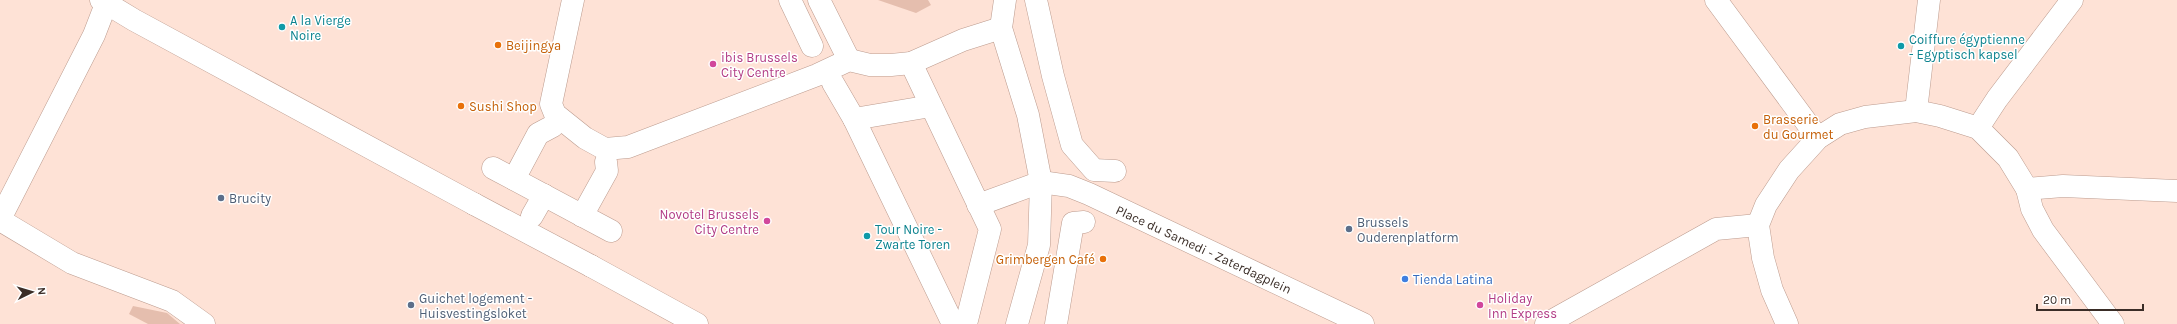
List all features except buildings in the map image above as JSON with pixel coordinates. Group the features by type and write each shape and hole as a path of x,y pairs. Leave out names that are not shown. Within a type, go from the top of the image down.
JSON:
{"street":[{"path":"573,0 551,104 555,114 585,138 605,148 628,147 817,75 849,60 870,65 911,63 963,40 1001,28"},
{"path":"790,0 812,46"},
{"path":"819,0 849,60"},
{"path":"1005,0 1001,28 1028,115 1041,182 1039,245 1017,324"},
{"path":"1036,0 1053,76 1072,145 1092,176 1115,171"},
{"path":"1716,0 1818,138"},
{"path":"1916,111 1929,0"},
{"path":"1978,128 1997,99 2072,0"},
{"path":"204,324 172,301 72,263 0,220 94,35 104,2 697,324"},
{"path":"911,63 990,229 966,324"},
{"path":"833,83 854,119 953,324"},
{"path":"854,119 932,106"},
{"path":"1787,324 1772,290 1763,258 1758,225 1766,205 1789,170 1818,138 1840,124 1865,117 1916,111 1940,116 1978,128 2008,158 2027,189 2032,209 2043,230 2113,324"},
{"path":"514,179 538,134 553,126"},
{"path":"582,216 606,171 606,162"},
{"path":"493,168 611,231"},
{"path":"978,205 1041,182"},
{"name":"Place du Samedi - Zaterdagplein","path":"1041,182 1069,186 1089,194 1363,324"},
{"path":"2027,189 2063,186 2177,192"},
{"path":"532,216 544,195"},
{"path":"1056,324 1073,223 1090,220"},
{"path":"1546,324 1716,228 1758,225"}],"shaded area":[{"path":"878,0 928,0 931,5 916,13"},
{"path":"133,306 167,313 180,324 148,324 129,314"}],"place":[{"name":"A la Vierge Noire","path":"282,27"},
{"name":"Beijingya","path":"498,45"},
{"name":"Coiffure égyptienne - Egyptisch kapsel","path":"1901,46"},
{"name":"ibis Brussels City Centre","path":"713,64"},
{"name":"Sushi Shop","path":"461,106"},
{"name":"Brasserie du Gourmet","path":"1755,126"},
{"name":"Brucity","path":"221,198"},
{"name":"Novotel Brussels City Centre","path":"767,221"},
{"name":"Brussels Ouderenplatform","path":"1349,229"},
{"name":"Tour Noire - Zwarte Toren","path":"867,236"},
{"name":"Grimbergen Café","path":"1103,259"},
{"name":"Tienda Latina","path":"1405,279"},
{"name":"Guichet logement - Huisvestingsloket","path":"411,305"},
{"name":"Holiday Inn Express","path":"1480,305"}]}
